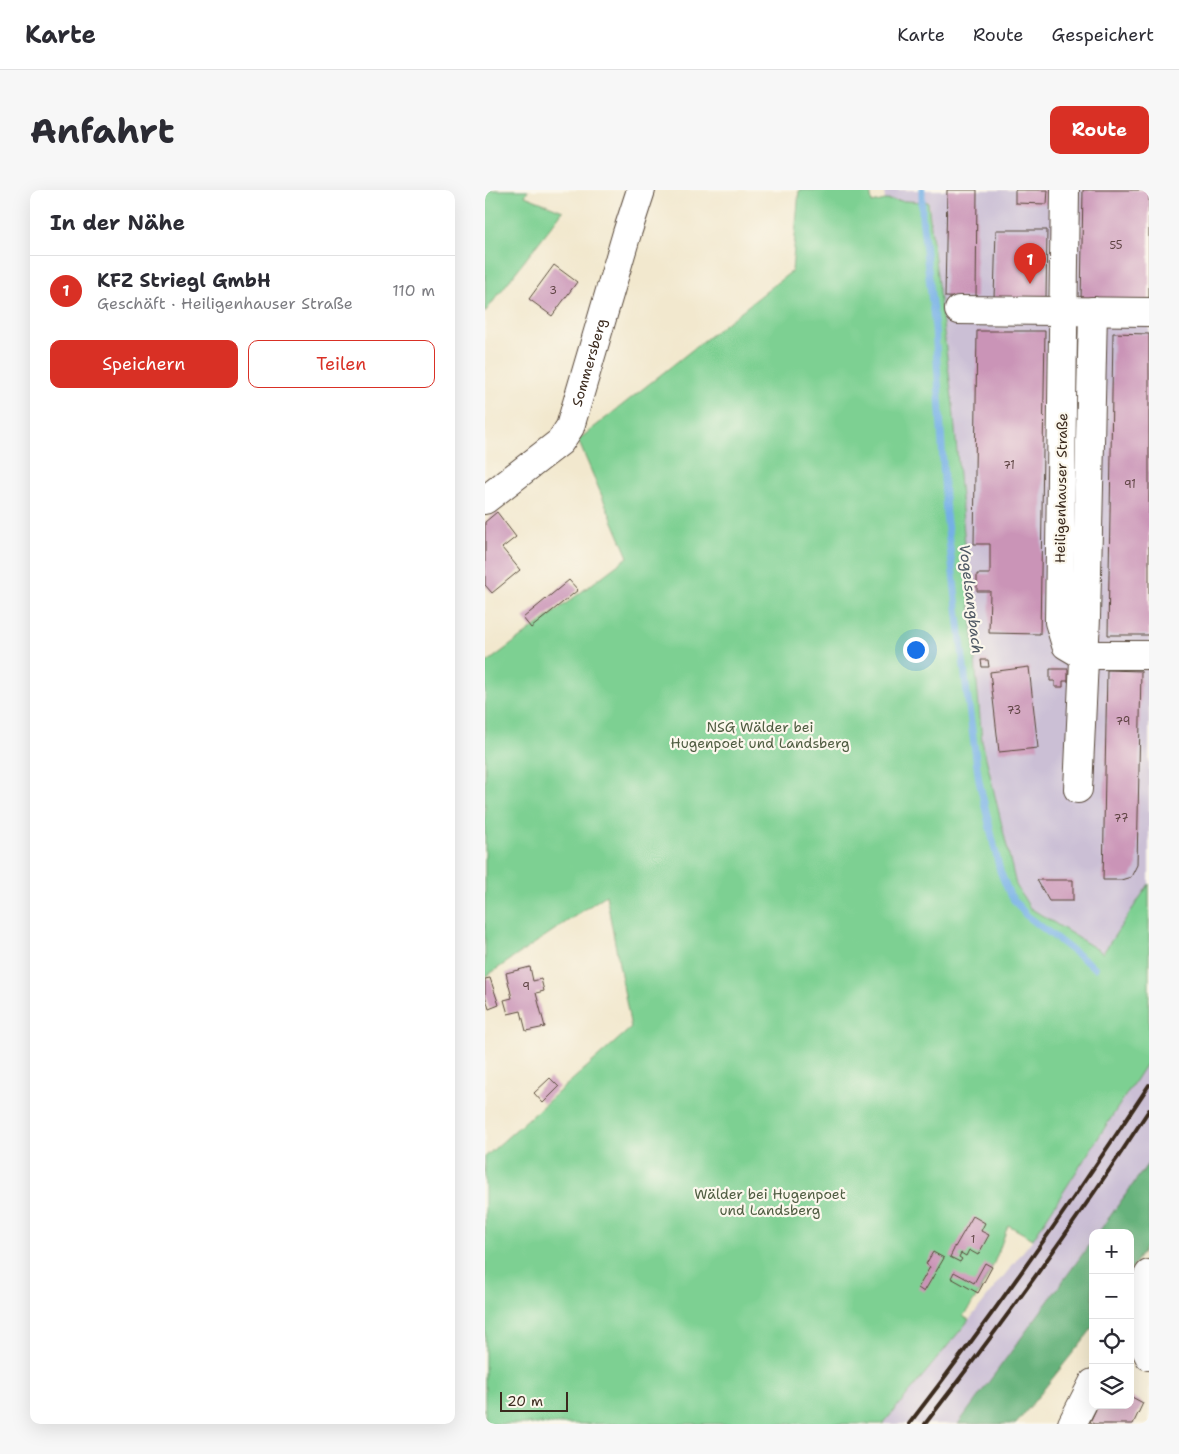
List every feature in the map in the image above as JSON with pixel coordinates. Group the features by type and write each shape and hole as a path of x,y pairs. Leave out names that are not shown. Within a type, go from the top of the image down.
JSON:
{"street":[{"name":"Sommersberg","path":"485,500 560,442 570,427 641,190"},
{"name":"Heiligenhauser Straße","path":"1065,190 1059,622 1066,645 1083,655"},
{"path":"959,310 1149,312"},
{"path":"1078,789 1086,617 1093,311"},
{"path":"1083,655 1149,655"},
{"path":"1149,1274 1143,1285 1136,1308 1134,1332 1149,1356"},
{"path":"1072,1424 1089,1391"}],"shaded area":[{"path":"884,190 1149,190 1149,884 1103,953 1030,908 1016,885 982,741 929,203 885,200"},
{"path":"1149,1059 1149,1162 1101,1229 1089,1229 1089,1245 958,1424 883,1424 969,1320 1033,1239"}],"green space":[{"path":"485,190 528,190 525,196 563,211 485,312"},
{"name":"NSG Wälder bei Hugenpoet und Landsberg","path":"799,190 870,190 872,203 885,200 928,202 953,406 982,741 1016,885 1030,908 1103,953 1149,884 1149,1059 1033,1239 1008,1225 990,1273 978,1295 963,1316 969,1320 883,1424 485,1424 485,1157 631,1028 606,895 485,977 485,664 628,557 578,440 792,271"},
{"path":"1149,1162 1149,1243 1134,1265 1134,1229 1101,1229"},
{"path":"1089,1245 1088,1334 1016,1424 958,1424"}],"building":[{"path":"947,190 977,190 976,298 945,297"},
{"path":"1015,190 1048,190 1047,204 1015,203"},
{"path":"1083,190 1149,190 1149,301 1081,300"},
{"path":"996,230 1047,230 1046,299 994,298"},
{"path":"554,265 577,282 552,316 529,299"},
{"path":"977,331 1045,331 1040,634 989,633 990,591 977,591 977,574 990,574 990,544 974,544"},
{"path":"1113,333 1149,334 1149,635 1108,635"},
{"path":"497,512 516,537 502,548 520,570 492,593 485,585 485,522"},
{"path":"569,580 578,590 531,628 523,618"},
{"path":"981,660 988,660 989,667 982,667"},
{"path":"1029,667 1038,748 999,752 990,672"},
{"path":"1050,669 1068,669 1068,681 1063,681 1063,687 1055,687 1055,681 1050,681"},
{"path":"1107,670 1141,671 1137,865 1131,877 1121,880 1103,880"},
{"path":"1037,880 1073,880 1073,901 1049,901"},
{"path":"530,967 533,981 541,979 544,991 536,993 545,1027 526,1031 521,1011 508,1014 504,1000 512,998 506,973"},
{"path":"490,978 499,1005 489,1009 485,995 485,979"},
{"path":"550,1078 559,1087 543,1103 534,1093"},
{"path":"973,1216 985,1223 981,1231 989,1235 978,1255 969,1250 966,1256 961,1253 959,1257 962,1259 960,1262 950,1257 954,1246"},
{"path":"933,1252 944,1258 924,1292 918,1288 930,1267 926,1264"},
{"path":"985,1263 992,1267 978,1293 951,1278 954,1272 974,1283"},
{"path":"1134,1398 1143,1403 1133,1424 1094,1424 1090,1422 1096,1409 1134,1409"}],"waterway":[{"name":"Vogelsangbach","path":"922,190 922,218 935,328 946,514 979,781 1000,871 1010,895 1026,915 1095,968"}],"railway":[{"path":"909,1424 972,1341 1032,1257 1149,1085"},
{"path":"925,1424 1040,1269 1096,1190 1149,1110"}],"place":[{"name":"KFZ Striegl GmbH","path":"1030,284"}],"park label":[{"name":"Wälder bei Hugenpoet und Landsberg","path":"770,1202"}]}
